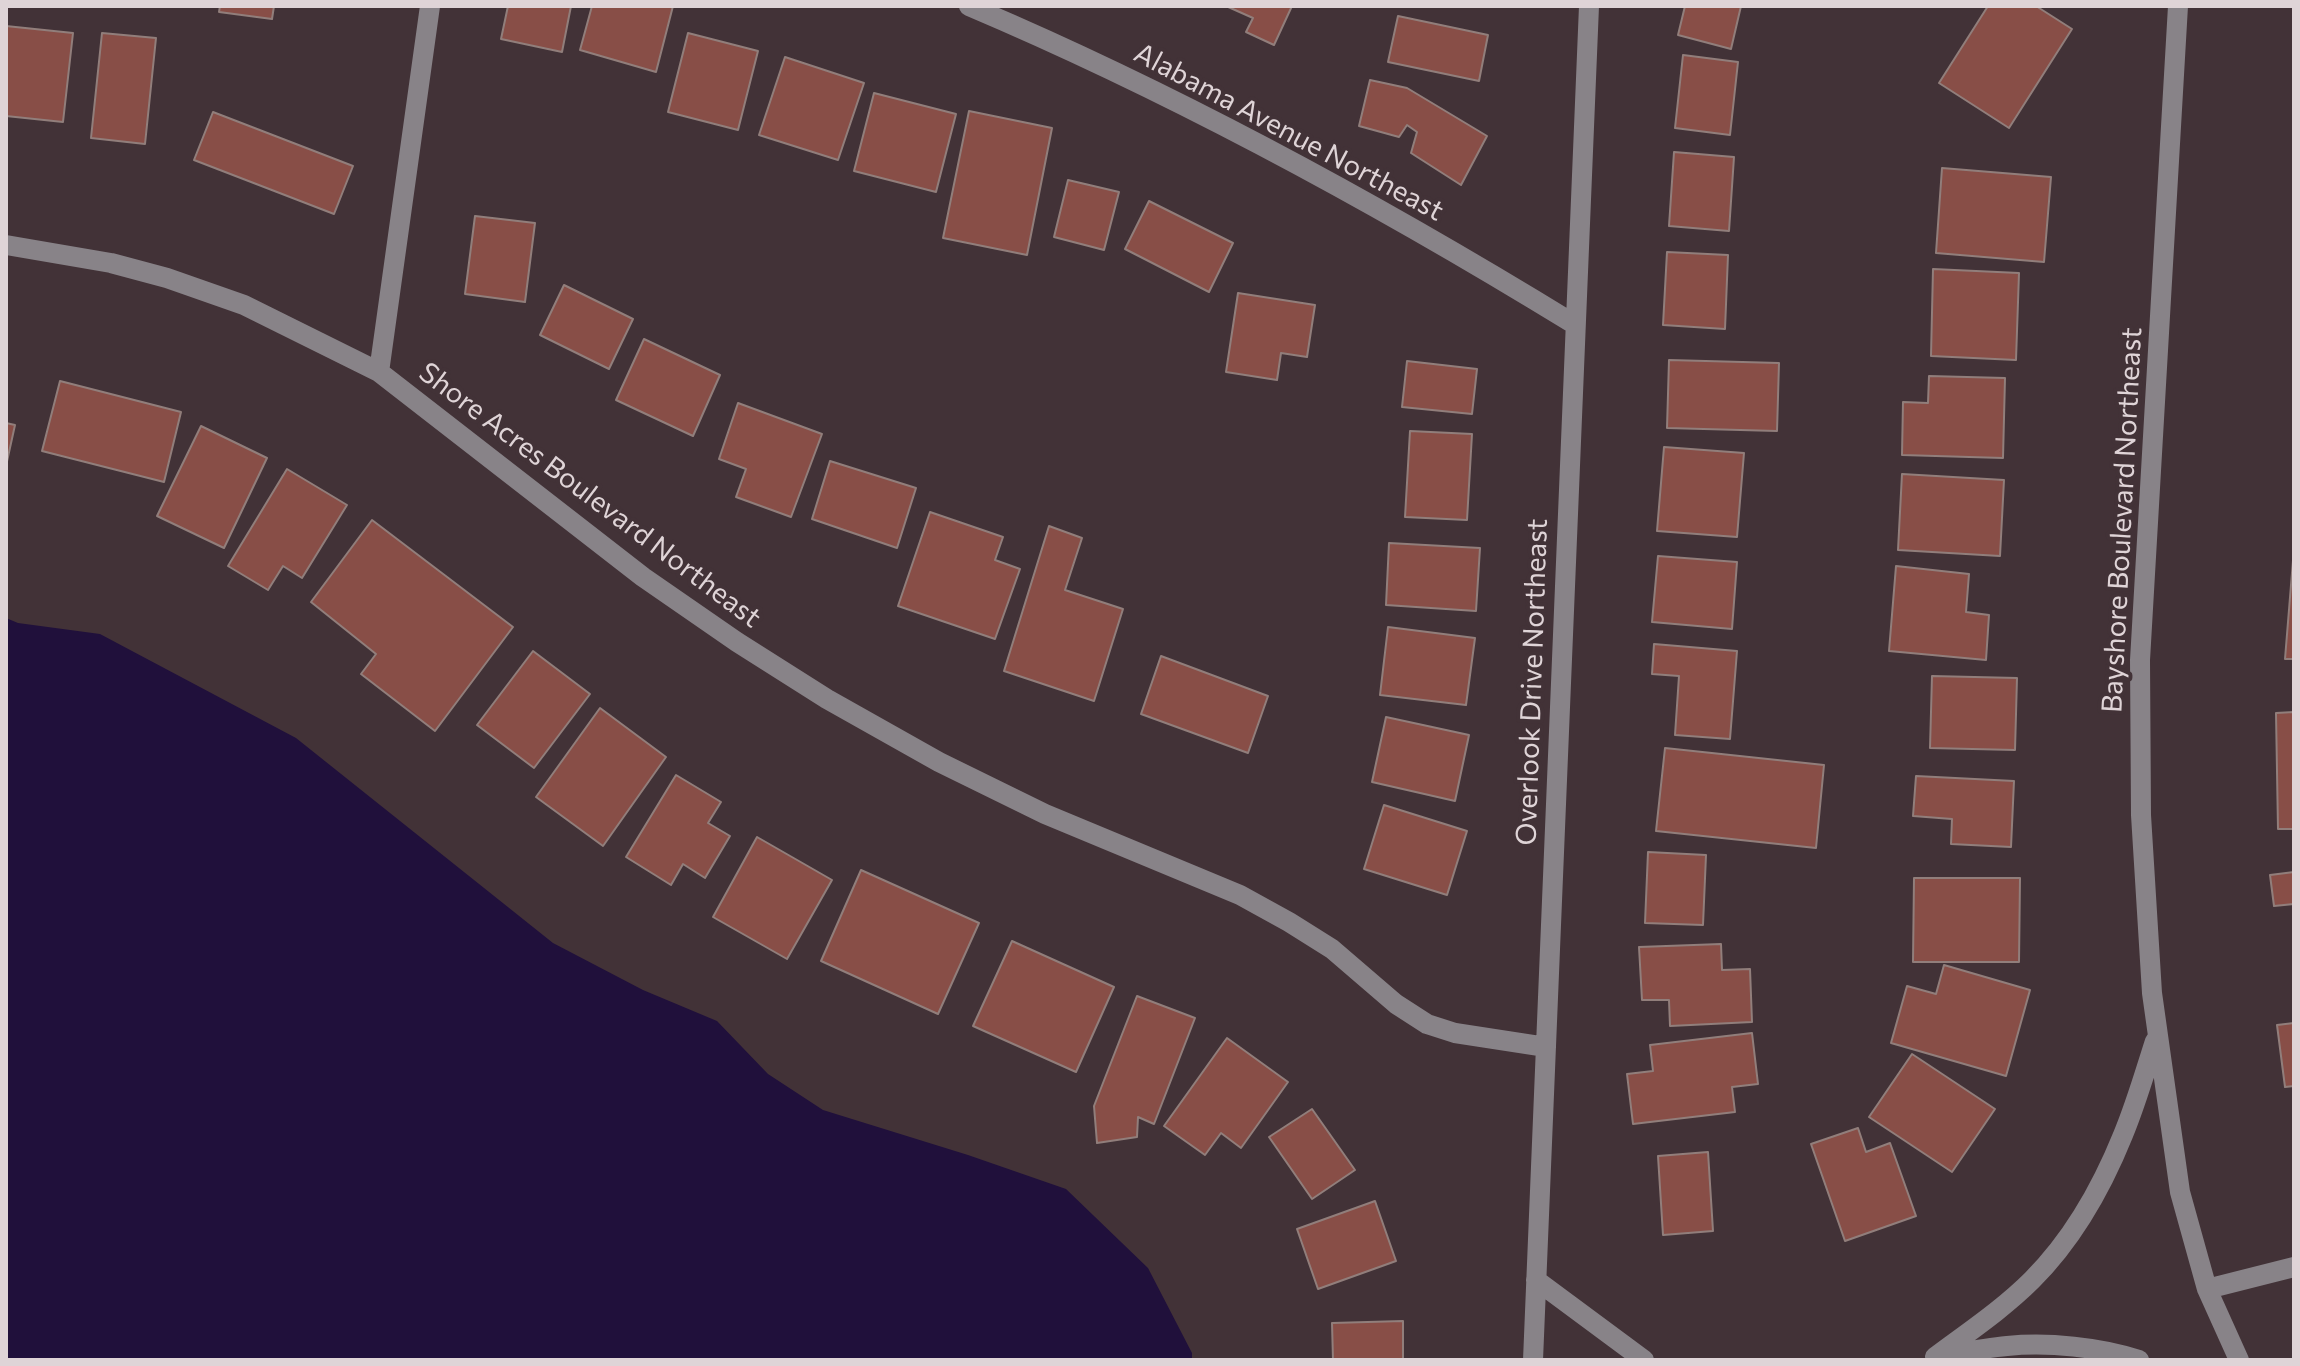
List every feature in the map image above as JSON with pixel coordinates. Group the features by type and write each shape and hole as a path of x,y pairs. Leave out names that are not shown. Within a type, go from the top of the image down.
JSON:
{"street":[{"path":"379,372 430,6"},
{"name":"Alabama Avenue Northeast","path":"969,6 1144,84 1263,146 1447,248 1574,324"},
{"name":"Overlook Drive Northeast","path":"1533,1360 1589,6"},
{"name":"Bayshore Boulevard Northeast","path":"2178,6 2140,660 2141,815 2152,993 2180,1192 2207,1289 2239,1360"},
{"name":"Shore Acres Boulevard Northeast","path":"6,245 111,263 167,278 244,305 379,372 643,577 737,642 839,706 939,762 1045,814 1240,895 1332,949 1396,1004 1427,1024 1455,1033 1546,1047"},
{"name":"Bayshore Boulevard Northeast","path":"1931,1359 2032,1280 2067,1237 2096,1192 2124,1134 2157,1036"},
{"path":"2207,1289 2294,1267"},
{"path":"1536,1280 1644,1360"},
{"name":"Bayshore Boulevard Northeast","path":"1931,1359 2010,1346 2054,1346 2095,1349 2139,1360"}],"shaded area":[{"path":"6,618 18,623 100,634 296,738 553,943 643,990 717,1021 768,1074 823,1110 1066,1189 1148,1268 1192,1353 1192,1360 6,1360"}],"building":[{"path":"220,6 274,6 272,19 219,12"},
{"path":"508,6 571,6 562,52 501,39"},
{"path":"592,6 673,6 656,72 580,50"},
{"path":"1226,6 1292,6 1274,45 1246,32 1253,18"},
{"path":"1685,6 1741,6 1731,49 1678,35"},
{"path":"1988,6 2036,6 2072,29 2009,128 1939,83"},
{"path":"1398,16 1488,35 1479,81 1388,62"},
{"path":"6,26 73,33 63,122 6,116"},
{"path":"102,33 156,38 145,144 91,138"},
{"path":"688,33 758,51 738,130 668,112"},
{"path":"1683,55 1738,62 1730,135 1675,128"},
{"path":"785,57 864,83 838,160 759,135"},
{"path":"1370,80 1407,88 1487,136 1461,185 1411,153 1417,132 1407,125 1399,137 1359,126"},
{"path":"874,93 956,114 936,192 854,171"},
{"path":"969,111 1052,128 1027,255 943,238"},
{"path":"213,112 353,166 334,214 194,160"},
{"path":"1674,152 1734,157 1729,231 1669,226"},
{"path":"1942,168 2051,177 2044,262 1936,253"},
{"path":"1068,180 1119,192 1104,250 1054,237"},
{"path":"1149,201 1233,243 1209,292 1125,249"},
{"path":"475,216 535,223 525,302 465,294"},
{"path":"1667,252 1728,255 1725,329 1663,325"},
{"path":"1933,269 2019,273 2016,360 1931,356"},
{"path":"564,285 633,319 609,369 540,335"},
{"path":"1238,293 1315,305 1307,357 1281,353 1277,380 1226,372"},
{"path":"644,339 720,375 693,436 616,400"},
{"path":"1669,360 1779,363 1777,431 1667,428"},
{"path":"1407,361 1477,369 1472,414 1402,407"},
{"path":"1929,376 2005,378 2003,458 1902,455 1903,402 1928,403"},
{"path":"60,381 181,412 164,482 42,451"},
{"path":"738,403 822,434 791,517 736,497 746,469 719,459"},
{"path":"6,423 15,425 6,466"},
{"path":"201,426 267,458 224,548 157,516"},
{"path":"1410,431 1472,434 1467,520 1405,517"},
{"path":"1664,447 1744,453 1737,537 1657,531"},
{"path":"830,461 916,488 897,548 812,519"},
{"path":"287,469 347,505 302,578 283,566 268,590 228,566"},
{"path":"1902,474 2004,480 2000,556 1898,550"},
{"path":"930,512 1003,537 995,560 1020,569 995,639 898,606"},
{"path":"372,520 513,627 435,731 361,674 376,654 311,602"},
{"path":"1049,526 1082,538 1065,590 1123,609 1094,701 1004,671"},
{"path":"1389,543 1480,548 1476,611 1386,605"},
{"path":"2294,548 2294,659 2285,659"},
{"path":"1658,556 1737,562 1732,629 1652,622"},
{"path":"1896,566 1969,574 1966,612 1989,615 1986,660 1889,651"},
{"path":"1388,627 1475,638 1466,705 1380,695"},
{"path":"1654,644 1737,651 1730,739 1675,735 1679,676 1652,674"},
{"path":"533,651 590,694 534,768 477,725"},
{"path":"1161,656 1268,696 1248,753 1141,714"},
{"path":"1932,676 2017,678 2015,750 1930,748"},
{"path":"600,708 666,757 603,846 536,797"},
{"path":"2294,712 2294,829 2278,829 2276,713"},
{"path":"1386,717 1469,735 1455,801 1372,782"},
{"path":"1665,748 1824,765 1816,848 1656,831"},
{"path":"676,775 721,802 708,823 730,836 705,878 683,864 671,885 626,857"},
{"path":"1916,776 2014,781 2011,847 1951,844 1952,819 1913,816"},
{"path":"1384,805 1467,831 1447,895 1364,869"},
{"path":"757,837 832,880 787,959 713,917"},
{"path":"1648,852 1706,855 1703,925 1645,923"},
{"path":"861,870 979,923 938,1014 821,961"},
{"path":"2294,872 2294,904 2274,906 2270,875"},
{"path":"1914,878 2020,878 2019,962 1913,962"},
{"path":"1012,941 1114,987 1076,1072 973,1026"},
{"path":"1721,944 1722,970 1750,969 1752,1022 1670,1026 1669,1000 1642,1000 1639,947"},
{"path":"1944,965 2030,990 2006,1076 1891,1043 1907,986 1936,994"},
{"path":"1137,996 1195,1018 1154,1124 1138,1117 1137,1137 1097,1143 1094,1106"},
{"path":"2294,1023 2294,1086 2285,1087 2277,1025"},
{"path":"1752,1033 1758,1084 1732,1087 1735,1112 1633,1124 1627,1074 1653,1071 1650,1045"},
{"path":"1227,1038 1288,1082 1241,1148 1221,1133 1205,1155 1164,1126"},
{"path":"1912,1054 1995,1109 1952,1172 1869,1117"},
{"path":"1312,1109 1355,1170 1312,1199 1269,1137"},
{"path":"1858,1128 1866,1152 1890,1143 1916,1216 1845,1241 1811,1144"},
{"path":"1708,1152 1713,1231 1663,1235 1658,1156"},
{"path":"1375,1201 1396,1261 1318,1289 1297,1229"},
{"path":"1403,1321 1403,1360 1333,1360 1332,1323"}]}
